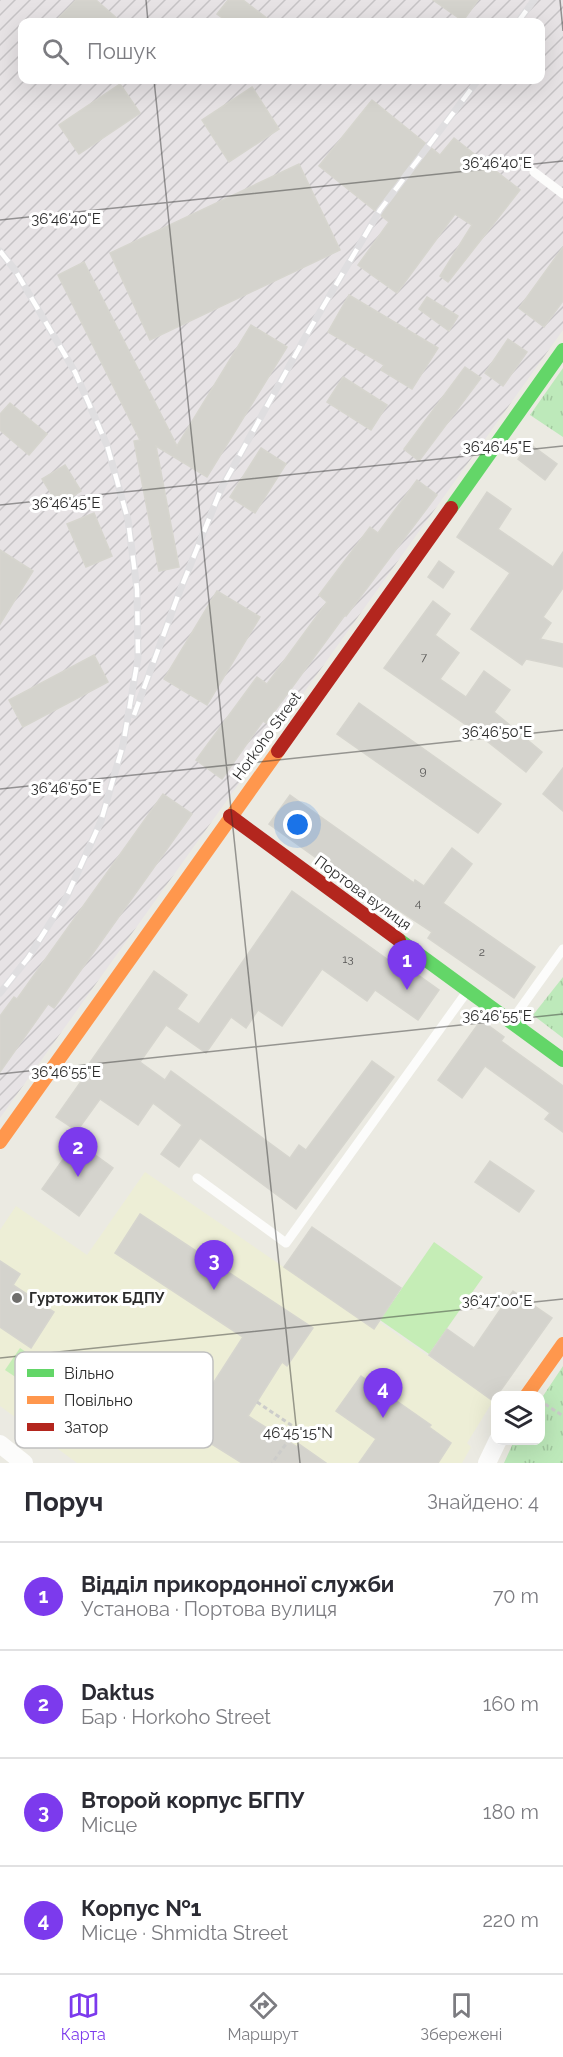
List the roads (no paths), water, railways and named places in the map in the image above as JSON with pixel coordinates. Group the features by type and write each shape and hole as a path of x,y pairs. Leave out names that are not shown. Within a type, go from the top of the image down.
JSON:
{"street":[{"name":"Horkoho Street","path":"0,1142 563,350"},
{"name":"Портова вулиця","path":"230,816 563,1060"},
{"path":"529,1391 563,1344"},
{"path":"0,1444 24,1463"},
{"path":"487,1463 496,1445"}],"lane":[{"path":"534,172 563,194"},
{"path":"511,1022 563,949"},
{"path":"197,1178 286,1243 468,990"}],"railway":[{"path":"521,18 534,0"},
{"path":"134,715 179,593 222,487 307,334 380,210 475,84"},
{"path":"0,251 15,270 75,372 107,445 128,520 137,589 138,658 123,745 101,821 67,896 28,958 0,993"}],"place":[{"name":"Відділ прикордонної служби","path":"407,990"},
{"name":"Daktus","path":"78,1177"},
{"name":"Второй корпус БГПУ","path":"214,1290"},
{"name":"Гуртожиток БДПУ","path":"17,1298"},
{"name":"Корпус №1","path":"383,1418"}]}
